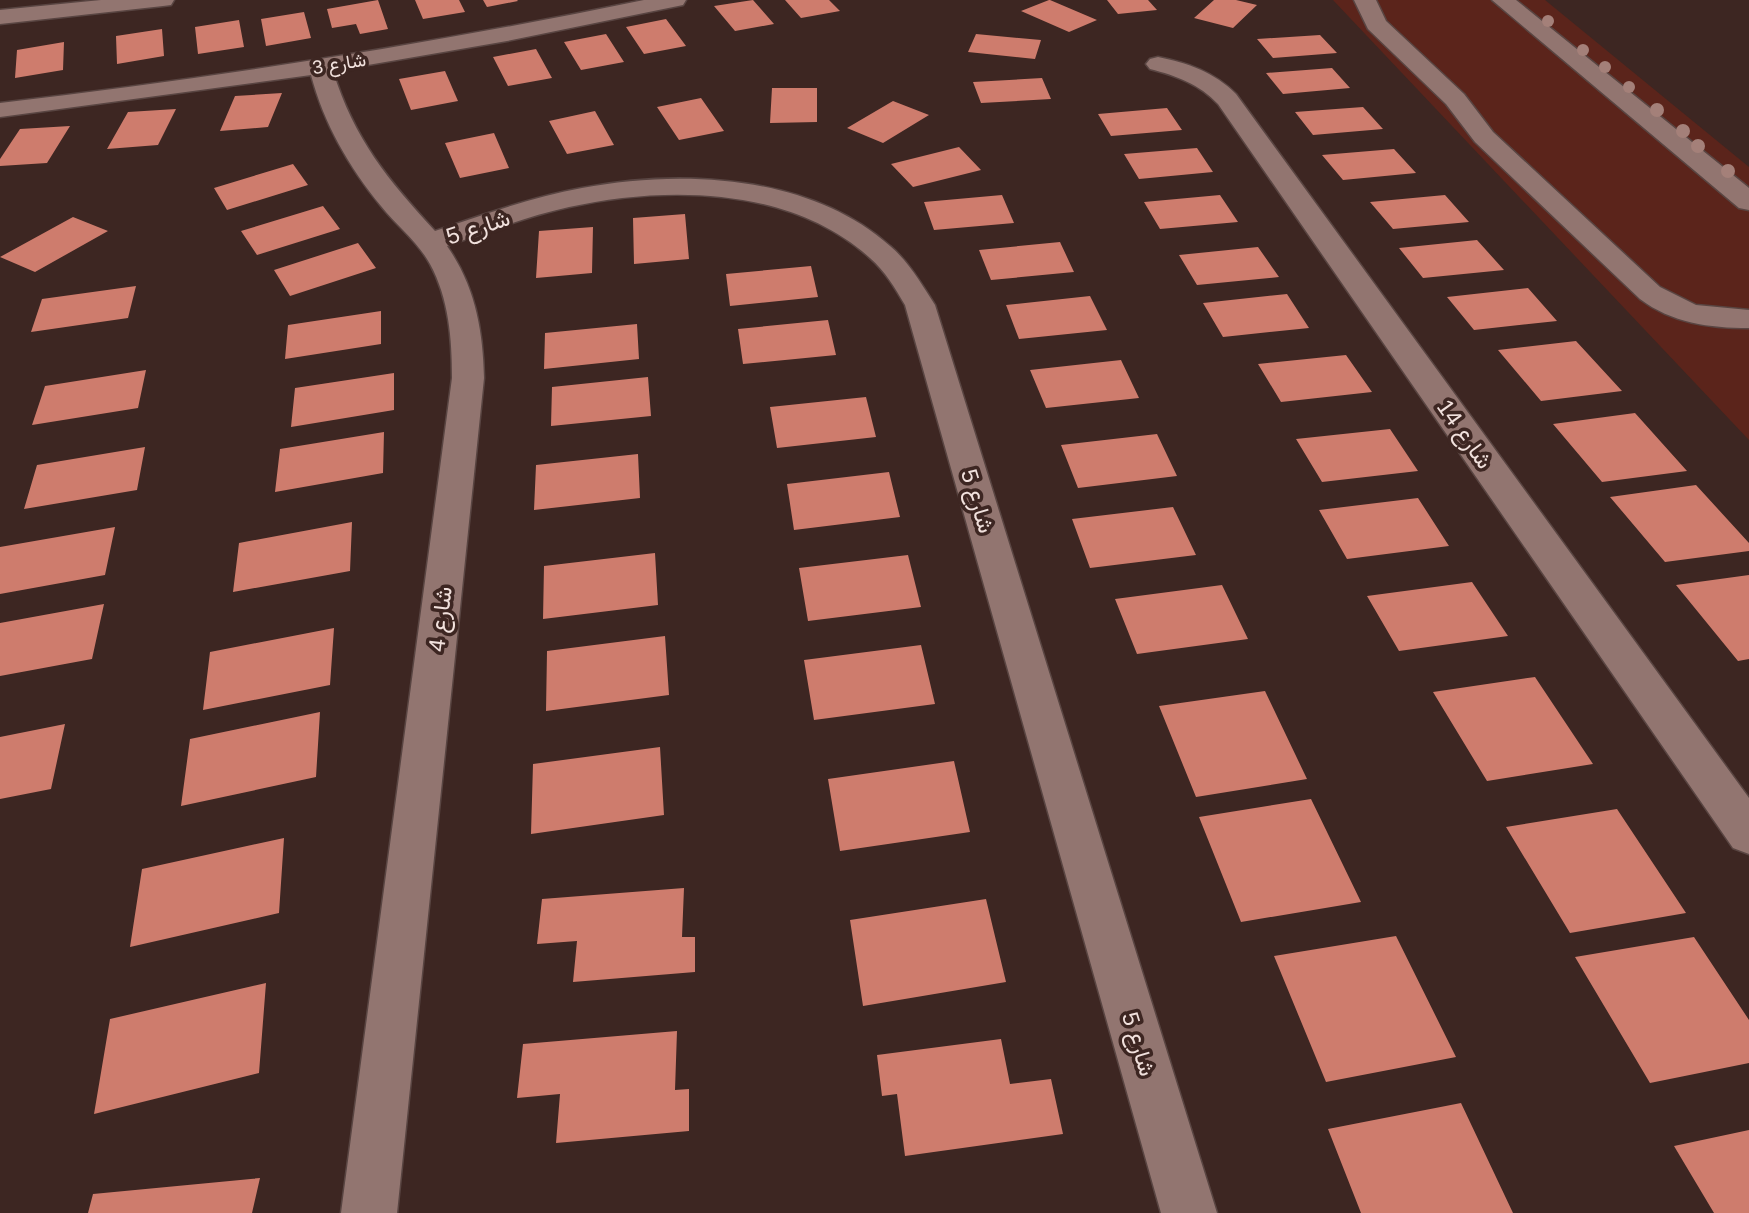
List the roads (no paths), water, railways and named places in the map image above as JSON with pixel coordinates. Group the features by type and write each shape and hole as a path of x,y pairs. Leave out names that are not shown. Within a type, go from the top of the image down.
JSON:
{"street":[{"path":"0,17 163,0"},
{"name":"شارع 3","path":"0,110 320,66 521,32 675,0"},
{"path":"1365,0 1376,24 1455,99 1484,137 1650,293 1660,301 1687,313 1716,318 1749,319"},
{"path":"1503,0 1749,202"},
{"name":"شارع 14","path":"1158,64 1196,75 1220,90 1227,99 1749,834"},
{"name":"شارع 4","path":"320,66 330,103 354,152 394,204 430,242 448,271 461,303 468,338 468,378 369,1213"},
{"name":"شارع 5","path":"430,242 582,196 632,189 722,190 780,200 821,215 869,244 899,272 920,305 1189,1213"}]}
